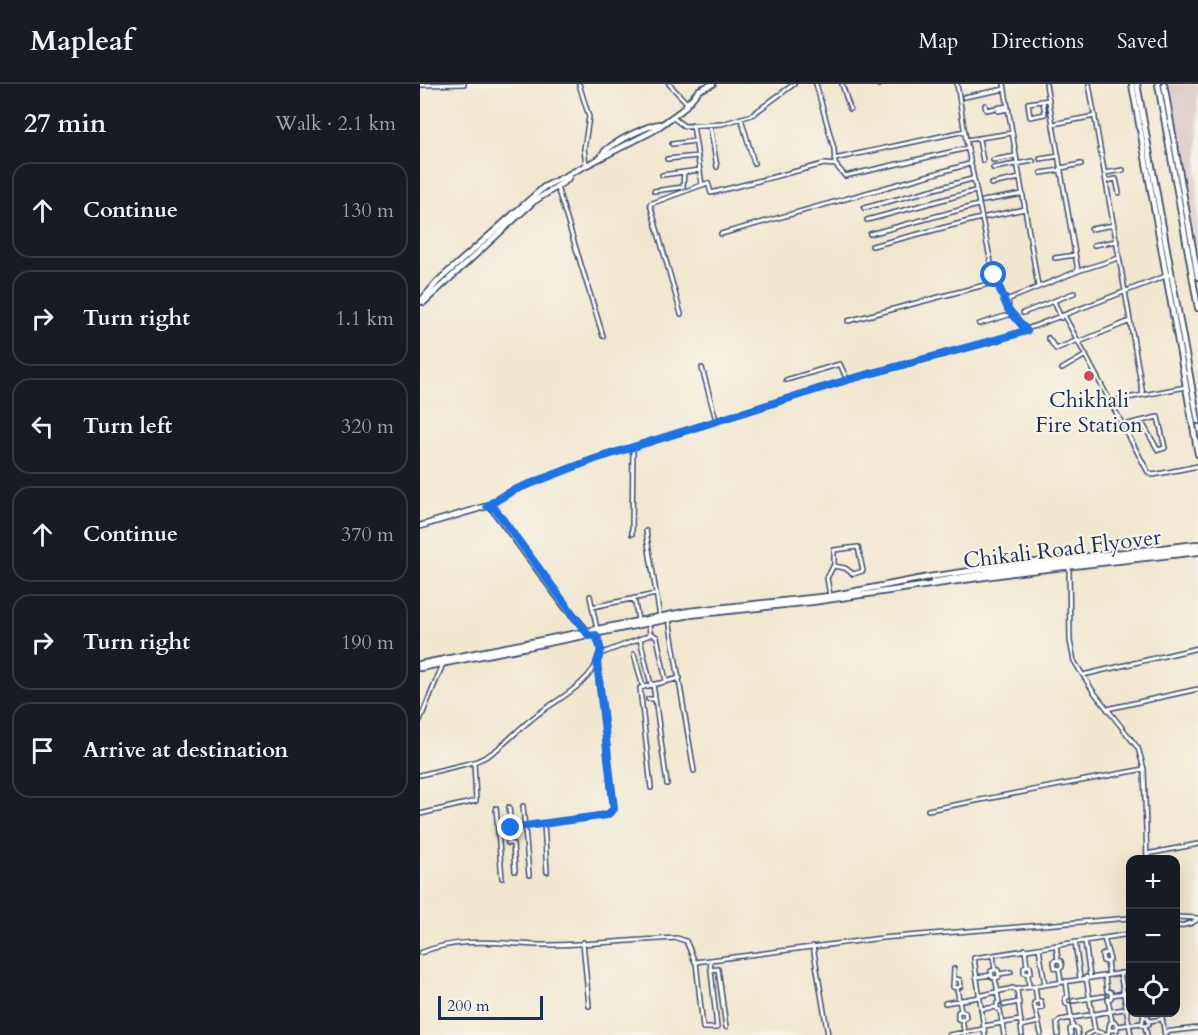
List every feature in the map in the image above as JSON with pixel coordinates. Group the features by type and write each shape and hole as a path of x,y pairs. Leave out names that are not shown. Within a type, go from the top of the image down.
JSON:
{"main road":[{"path":"420,304 438,281 530,198 554,181 653,131 672,117 705,86 714,84"},
{"path":"1131,84 1198,454"},
{"path":"1137,84 1198,421"},
{"path":"1158,84 1198,308"},
{"path":"1164,84 1198,277"},
{"path":"420,304 533,202 567,180 570,174"},
{"path":"420,526 487,506 495,509 566,608 587,633"},
{"path":"420,666 669,619 831,598 1018,564 1198,548"},
{"path":"929,580 1069,566 1198,548"},
{"name":"Chikali Road Flyover","path":"929,580 1198,548"},
{"path":"596,632 638,620 722,607 831,598"},
{"path":"420,666 443,664 587,633"}],"street":[{"path":"420,85 464,84"},
{"path":"579,84 589,117 584,149 586,164"},
{"path":"669,84 687,103"},
{"path":"672,117 684,126 741,118 756,113 794,84"},
{"path":"816,84 834,149 836,165 839,172 848,176 968,148"},
{"path":"842,84 850,110"},
{"path":"957,84 969,164 996,282 1012,314 1027,331"},
{"path":"1004,84 1038,286"},
{"path":"1046,84 1078,271"},
{"path":"1089,84 1143,395"},
{"path":"964,97 1005,89"},
{"path":"1042,100 1045,114 1030,117 1028,103 1042,100 1049,100"},
{"path":"985,105 986,110 1008,107"},
{"path":"998,111 1008,107"},
{"path":"1053,124 1095,117"},
{"path":"741,118 754,163"},
{"path":"709,124 717,167"},
{"path":"693,125 702,185"},
{"path":"834,159 964,131"},
{"path":"966,140 1012,133"},
{"path":"979,138 983,161"},
{"path":"672,144 695,141"},
{"path":"667,159 698,156"},
{"path":"993,160 1016,156"},
{"path":"1040,159 1059,156"},
{"path":"993,168 1033,161"},
{"path":"681,314 650,203 708,183 711,194 828,164 836,165"},
{"path":"721,234 969,164"},
{"path":"1041,173 1081,164"},
{"path":"662,176 700,170"},
{"path":"1105,173 1123,170"},
{"path":"654,191 683,187 684,172"},
{"path":"991,184 1020,178"},
{"path":"864,208 972,179"},
{"path":"1106,181 1116,179 1119,193"},
{"path":"557,186 603,336"},
{"path":"867,220 975,191"},
{"path":"983,201 1023,194"},
{"path":"870,234 978,206"},
{"path":"986,217 1025,208"},
{"path":"872,246 981,218"},
{"path":"1091,229 1114,225"},
{"path":"1094,245 1117,242"},
{"path":"1055,258 1075,255"},
{"path":"1007,302 1038,286 1120,258"},
{"path":"487,506 521,487 633,447 847,380 1027,331 1171,274"},
{"path":"848,321 996,282"},
{"path":"1023,313 1074,293"},
{"path":"1054,301 1086,354 1148,472 1153,475 1198,466"},
{"path":"979,324 1012,314"},
{"path":"1048,338 1056,350 1130,321"},
{"path":"1062,369 1086,354"},
{"path":"786,380 840,364 847,380"},
{"path":"702,368 716,420"},
{"path":"1111,401 1186,387"},
{"path":"1124,426 1141,421 1158,417 1165,448 1158,450 1141,421"},
{"path":"632,534 633,447"},
{"path":"646,531 660,617"},
{"path":"831,598 827,575 833,566 836,549 858,547 862,572 854,574 845,568 833,566"},
{"path":"1069,566 1070,641 1074,661 1107,709 1138,748 1144,769 1147,855 1198,844"},
{"path":"592,607 656,594"},
{"path":"420,774 489,757 533,717 575,688 597,662 600,654 590,596"},
{"path":"634,598 638,620"},
{"path":"669,619 681,678 694,771"},
{"path":"649,624 651,634"},
{"path":"600,654 651,634"},
{"path":"651,634 657,637 666,681"},
{"path":"640,639 655,699 667,784"},
{"path":"1083,675 1198,648"},
{"path":"634,654 643,687"},
{"path":"511,828 525,824 607,815 614,809 597,662"},
{"path":"420,720 443,664"},
{"path":"651,788 640,690 652,684 681,678"},
{"path":"1107,709 1198,689"},
{"path":"648,699 655,699"},
{"path":"420,814 476,801 474,762"},
{"path":"928,810 1144,769"},
{"path":"523,806 529,875"},
{"path":"508,807 511,828 508,843 513,844 515,871"},
{"path":"496,808 502,878"},
{"path":"544,822 547,872"},
{"path":"1180,917 1198,919"},
{"path":"696,962 882,938 1126,918"},
{"path":"1180,926 1198,919"},
{"path":"985,1035 974,958 1126,935"},
{"path":"1104,938 1106,954 1102,955 1103,961 1107,962 1107,991 1104,992 1104,996"},
{"path":"420,953 445,944 470,942 543,945 683,939 690,945 696,962 703,1028 717,1028 710,961"},
{"path":"1085,941 1089,998 1095,1031"},
{"path":"583,942 588,1006"},
{"path":"1075,942 1080,978"},
{"path":"1056,945 1058,960 1054,961 1055,968 1059,969 1061,982"},
{"path":"813,946 828,1035"},
{"path":"1039,947 1045,985"},
{"path":"1025,949 1027,966 1024,967 1024,973 1028,974 1029,987"},
{"path":"993,955 995,970 998,970 999,974"},
{"path":"717,960 726,1027"},
{"path":"711,969 718,969"},
{"path":"954,969 956,980 953,980 953,987 957,988 961,1011 958,1013 959,1020 962,1020 964,1034"},
{"path":"992,975 992,971 995,970"},
{"path":"995,978 999,974 1011,972"},
{"path":"945,1003 1013,988 1016,990 1126,972"},
{"path":"1120,973 1126,1003"},
{"path":"976,977 992,975"},
{"path":"992,975 995,978 999,1002 997,1007"},
{"path":"1066,981 1068,997 1065,999 1066,1005 1069,1005 1073,1028 1070,1030 1071,1035"},
{"path":"1035,986 1037,1001 1034,1003 1041,1035"},
{"path":"1016,990 1022,1035"},
{"path":"1107,991 1111,995"},
{"path":"1086,1035 1095,1031 1108,1035 1112,1022 1108,999 1111,995 1126,993"},
{"path":"1069,1005 1073,1004 1073,1001 1104,996"},
{"path":"1104,996 1104,999 1108,999"},
{"path":"1068,997 1072,997 1073,1001"},
{"path":"999,1002 1003,1002 1004,1005 1019,1002"},
{"path":"1000,1010 1004,1010 1004,1005"},
{"path":"981,1009 997,1007"},
{"path":"997,1007 1000,1010 1005,1035"},
{"path":"1058,1035 1057,1022 1126,1009"},
{"path":"1129,1017 1131,1035"},
{"path":"1144,1017 1141,1018 1147,1035"},
{"path":"1117,1026 1149,1025 1148,1017"},
{"path":"1149,1021 1162,1019 1164,1034 1198,1028"},
{"path":"949,1035 964,1034 984,1027 1021,1020"},
{"path":"1021,1026 1039,1022"},
{"path":"1112,1022 1116,1022 1117,1026"},
{"path":"1110,1030 1117,1030 1117,1026"},
{"path":"1073,1028 1077,1029 1078,1035"}],"shaded area":[{"path":"1167,84 1198,84 1198,258"}],"place":[{"name":"Chikhali Fire Station","path":"1089,376"}],"route":[{"path":"511,828 525,824 607,815 614,809 597,662 601,650 596,635 589,636 566,608 495,509 487,506 502,495 595,459 847,380 1027,331 1008,309 994,275"}]}
